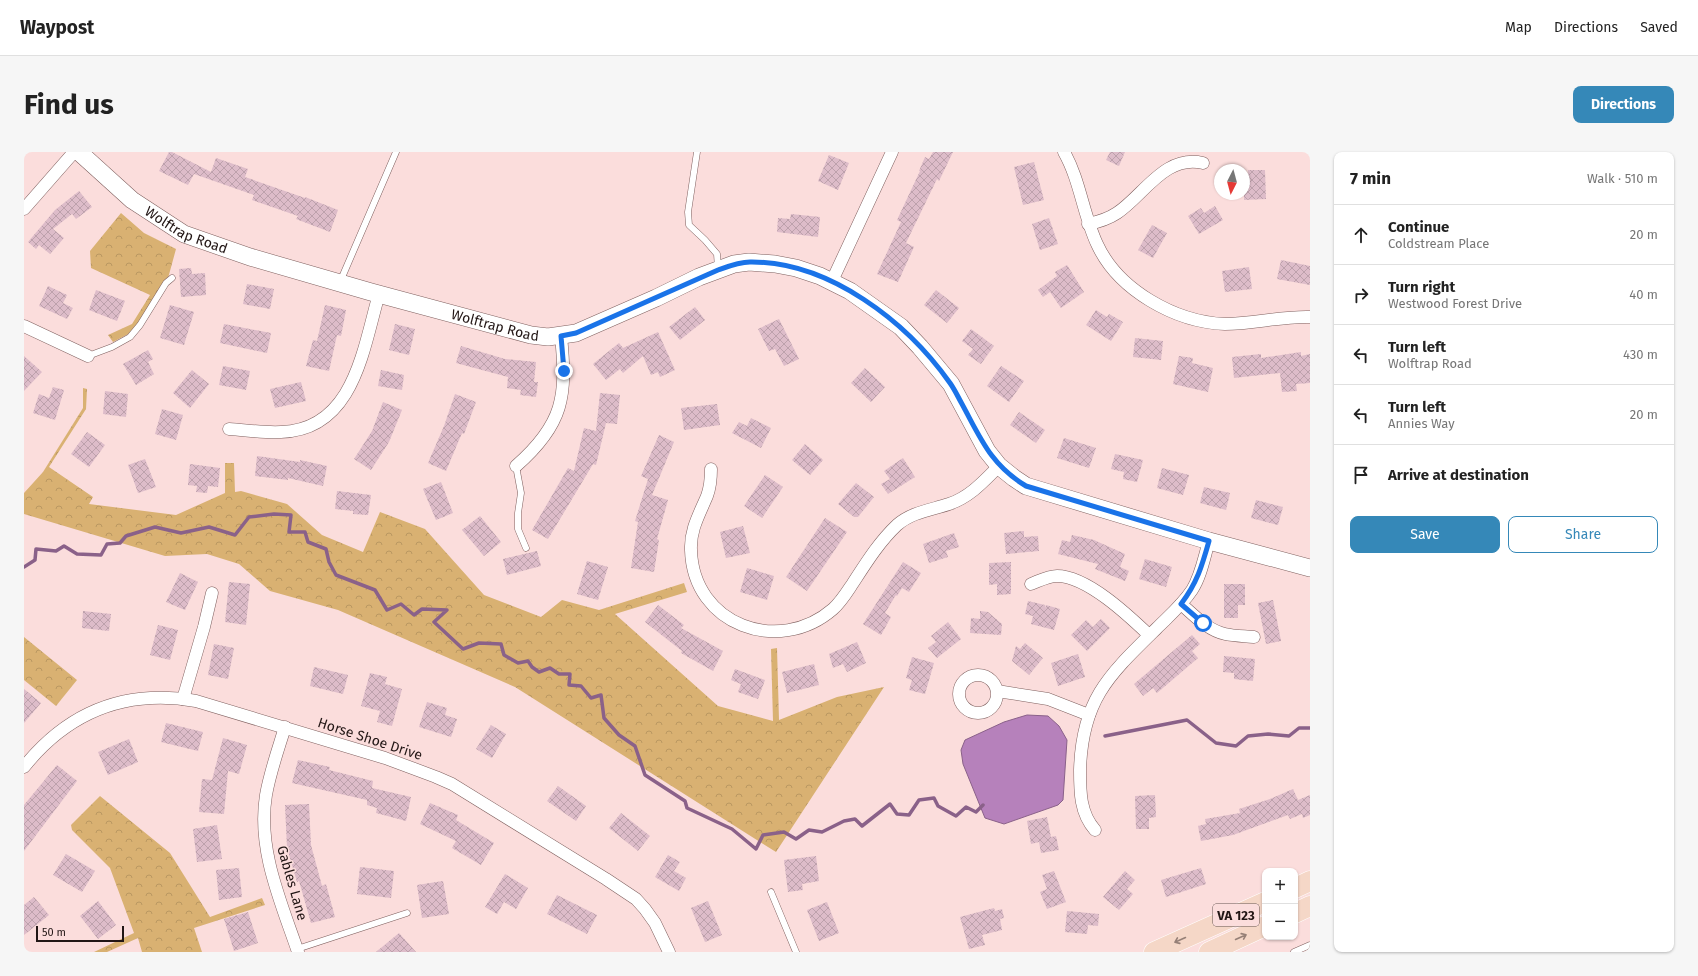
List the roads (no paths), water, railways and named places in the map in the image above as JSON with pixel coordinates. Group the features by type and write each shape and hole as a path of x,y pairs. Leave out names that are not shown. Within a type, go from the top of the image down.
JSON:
{"main road":[{"path":"1298,887 1310,881"},
{"name":"VA 123","path":"1154,952 1262,903"},
{"path":"1298,912 1310,906"},
{"name":"VA 123","path":"1214,951 1262,927"}],"street":[{"path":"24,209 74,152"},
{"name":"Wolftrap Road","path":"78,152 132,200 184,234 250,257 531,335 548,337 576,333 734,264 749,262 775,264 796,268 832,282 850,291 901,327 951,384 987,451 999,466 1026,486 1209,541 1310,568"},
{"path":"832,282 892,152"},
{"path":"1064,152 1076,180 1088,224 1097,245 1112,267 1128,284 1143,296 1165,309 1186,318 1202,322 1225,324 1310,317"},
{"path":"1088,224 1103,220 1116,213 1166,170 1187,162 1203,163"},
{"path":"229,428 282,432 298,430 314,424 327,416 338,406 355,379 379,294"},
{"path":"24,326 88,356"},
{"path":"516,466 531,453 543,439 560,406 564,389 561,336"},
{"path":"711,469 707,495 694,523 692,532 691,549 695,575 701,589 709,601 719,612 732,621 761,631 780,632 796,629 823,618 834,608 887,534 899,524 924,511 949,504 974,491 999,466"},
{"path":"1095,830 1088,822 1083,808 1080,792 1083,735 1089,715 1098,693 1123,660 1181,604 1192,589 1199,574 1209,541"},
{"path":"1030,584 1052,576 1059,576 1076,581 1093,589 1113,602 1149,635"},
{"path":"183,699 204,627 212,593"},
{"path":"1181,604 1203,623 1214,630 1225,634 1254,637"},
{"path":"997,691 1048,699 1089,715"},
{"name":"Horse Shoe Drive","path":"24,766 45,743 64,727 103,707 140,698 166,697 196,701 385,758 452,784 636,899 646,909 655,923 669,952"},
{"name":"Gables Lane","path":"284,727 266,796 264,831 270,869 297,950"},
{"path":"1207,928 1214,951"}],"lane":[{"path":"340,282 396,152"},
{"path":"697,152 688,212 689,225 717,254 718,270"},
{"path":"88,356 112,347 130,337 140,325 166,283 172,278"},
{"path":"516,466 521,493 518,513 518,529 526,548"},
{"path":"771,892 796,952"},
{"path":"297,950 407,913"},
{"path":"1294,952 1310,945"}],"waterway":[{"path":"24,567 35,560 36,549 56,551 64,546 77,554 101,555 107,544 120,543 126,536 155,527 181,533 209,527 235,535 249,517 274,514 291,515 289,532 305,532 308,542 326,549 329,562 336,575 375,590 387,610 401,604 414,615 422,609 447,610 434,622 463,649 479,643 501,644 504,655 518,663 528,661 532,667 539,672 550,668 559,674 570,674 569,685 581,686 591,698 601,695 604,718 619,735 635,746 645,775 685,801 687,808 732,829 756,849 763,835 784,832 796,839 809,830 822,832 844,821 855,819 862,826 890,804 897,814 909,815 919,800 934,798 938,806 956,816 966,807 976,812 983,805"},
{"path":"1105,736 1187,720 1216,743 1236,746 1248,736 1268,734 1289,736 1299,728 1310,728"}]}
